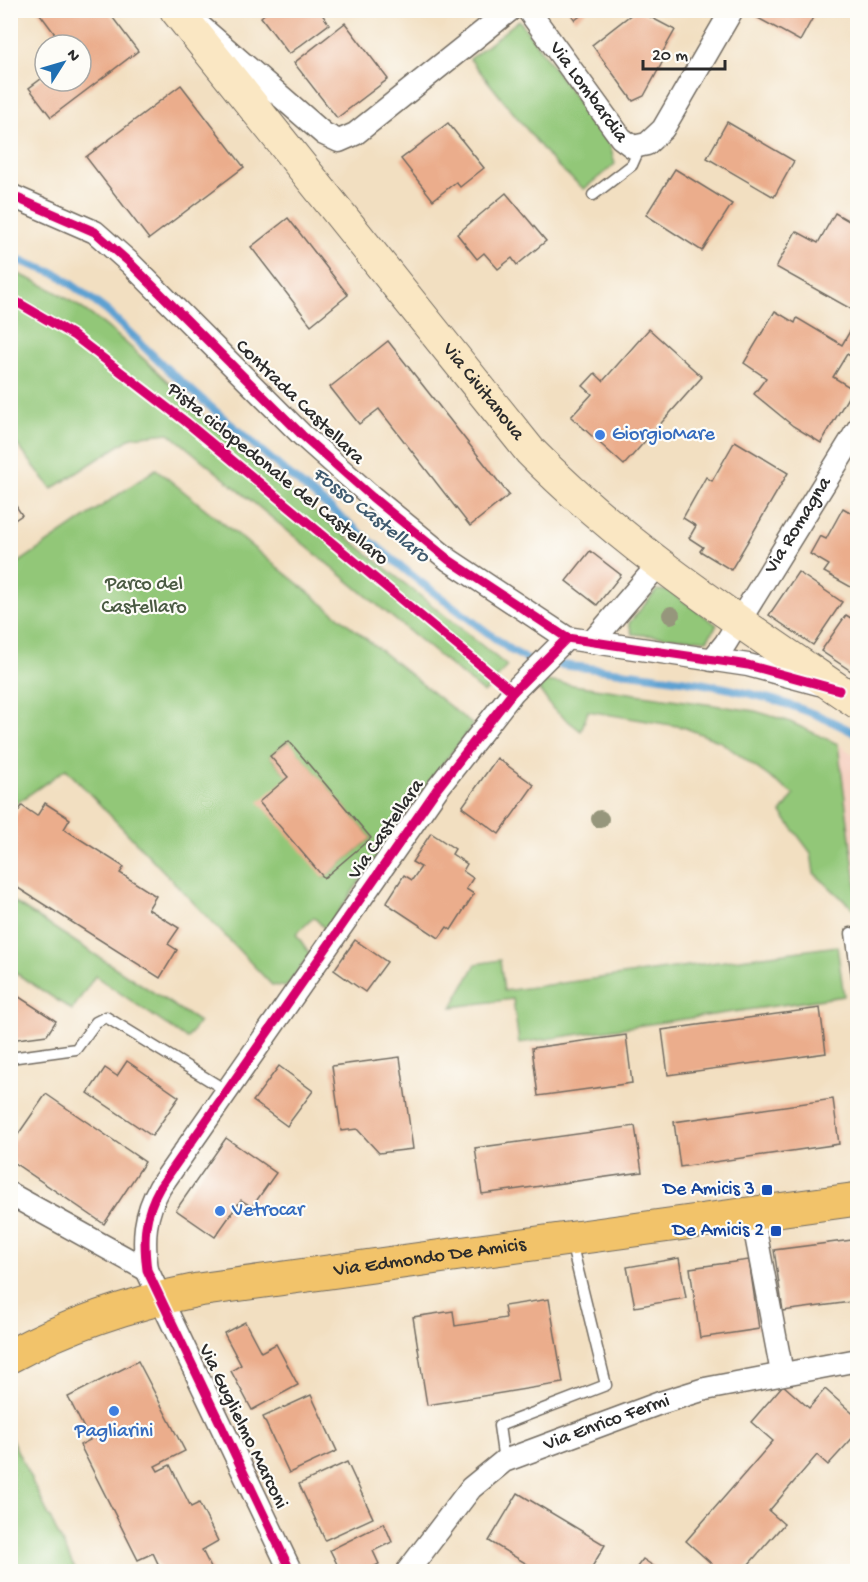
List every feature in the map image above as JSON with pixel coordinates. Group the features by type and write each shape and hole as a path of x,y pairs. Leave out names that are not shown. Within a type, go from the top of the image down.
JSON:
{"main road":[{"name":"Via Edmondo De Amicis","path":"10,1356 106,1314 154,1284 236,1284 858,1199"}],"street":[{"path":"247,81 324,134 339,141 346,139 510,10"},
{"name":"Via Lombardia","path":"528,10 621,138 633,147 640,147 654,139 670,120 732,10"},
{"name":"Via Civitanova","path":"177,12 247,81 530,451 573,495 659,564 848,697"},
{"name":"Contrada Castellara","path":"10,195 95,232 130,263 302,435 372,497 449,560 563,642"},
{"name":"Via Romagna","path":"738,621 858,429"},
{"path":"592,642 659,564"},
{"path":"712,660 738,621"},
{"path":"563,642 592,642 748,665 848,697"},
{"name":"Via Castellara","path":"154,1284 144,1241 148,1211 160,1186 437,789 526,680 563,642"},
{"path":"748,665 771,644"},
{"path":"10,1194 154,1284"},
{"path":"752,1214 782,1373"},
{"name":"Via Guglielmo Marconi","path":"154,1284 291,1572"},
{"name":"Via Enrico Fermi","path":"407,1572 471,1488 504,1461 660,1403 705,1389 858,1360"}],"lane":[{"path":"593,195 632,165 640,147"},
{"path":"851,933 858,983"},
{"path":"10,1058 76,1049 96,1022 106,1017 227,1091"},
{"path":"504,1461 499,1426 606,1385 571,1240"}],"shaded area":[{"path":"838,744 857,757 857,890"}],"green space":[{"path":"519,20 610,145 615,164 584,189 553,162 470,59"},
{"path":"10,271 43,285 74,303 103,324 157,371 235,445 507,666 484,693 169,433 132,437 52,489 11,437"},
{"name":"Parco del Castellaro","path":"156,469 473,725 425,787 326,930 314,917 296,934 310,954 286,987 272,985 66,769 11,807 11,568","holes":["288,741 371,838 324,878 288,777 270,756"]},
{"path":"657,590 669,591 717,625 707,640 632,634 629,623"},
{"path":"545,681 755,711 788,721 838,744 857,893 857,912 814,873 811,853 781,813 794,795 721,742 683,727 588,711 581,731 553,709 538,688"},
{"path":"11,900 199,1022 187,1039 95,976 72,1010 11,970"},
{"path":"837,946 844,996 519,1043 513,999 452,1007 476,964 500,960 504,991"},
{"path":"11,1438 76,1571 11,1571"}],"building":[{"path":"37,10 107,10 138,51 93,85 93,33 54,33"},
{"path":"269,10 319,10 329,24 289,54 261,17"},
{"path":"568,10 588,10 575,20"},
{"path":"637,10 675,30 661,55 663,61 644,96 633,101 592,45"},
{"path":"760,10 817,10 800,41 756,17"},
{"path":"345,23 388,79 337,118 294,63"},
{"path":"33,85 33,93 83,93 51,117 29,88"},
{"path":"181,85 244,167 149,239 86,157"},
{"path":"727,122 794,161 774,197 707,158"},
{"path":"448,123 484,168 460,187 456,182 433,200 401,159"},
{"path":"675,169 732,204 702,251 646,215"},
{"path":"506,193 546,241 517,265 512,258 498,269 484,253 477,259 457,234"},
{"path":"835,213 858,226 858,313 776,267 796,231 818,243"},
{"path":"288,218 348,295 311,325 251,247"},
{"path":"775,311 795,323 797,318 842,345 853,326 858,328 858,360 847,354 833,377 853,389 821,443 793,426 754,394 766,378 744,363"},
{"path":"649,329 702,377 624,465 571,417 592,394 583,386 595,373 603,381"},
{"path":"388,341 509,495 470,526 379,409 359,424 330,387"},
{"path":"735,441 788,473 731,570 700,551 703,547 689,538 696,526 683,518 706,477 712,481"},
{"path":"10,497 22,515 10,523"},
{"path":"843,508 858,517 858,591 824,572 829,565 810,554 820,536 826,539"},
{"path":"590,551 621,575 597,605 566,581"},
{"path":"798,572 842,602 813,645 769,615"},
{"path":"846,615 854,620 858,615 858,671 851,671 821,651"},
{"path":"289,741 371,838 324,878 259,802 288,777 270,756"},
{"path":"497,758 534,785 499,834 462,807"},
{"path":"45,803 70,819 64,829 124,867 120,873 156,896 148,909 179,928 168,944 177,950 160,978 10,883 10,823 22,806 37,816"},
{"path":"431,833 455,849 452,854 467,864 463,871 473,878 466,889 474,894 451,930 447,927 439,938 386,903 404,875 412,880 421,867 412,862"},
{"path":"355,940 387,962 365,992 334,970"},
{"path":"10,991 56,1021 47,1035 10,1040"},
{"path":"820,1008 826,1053 668,1075 662,1030"},
{"path":"626,1035 632,1083 538,1096 532,1048"},
{"path":"400,1057 413,1149 379,1153 357,1129 341,1131 332,1066"},
{"path":"127,1061 179,1097 152,1136 88,1093 105,1068 117,1076"},
{"path":"279,1066 313,1091 287,1126 253,1101"},
{"path":"46,1094 145,1162 104,1224 10,1160 10,1146"},
{"path":"833,1099 839,1144 680,1167 674,1122"},
{"path":"635,1126 642,1172 482,1194 475,1148"},
{"path":"226,1138 276,1173 252,1207 241,1200 215,1237 176,1210"},
{"path":"852,1240 858,1244 858,1301 783,1311 774,1250"},
{"path":"679,1258 686,1298 635,1307 627,1267"},
{"path":"749,1260 759,1329 700,1338 690,1268"},
{"path":"549,1299 563,1383 427,1405 413,1317 453,1311 455,1326 506,1318 504,1306"},
{"path":"245,1322 261,1352 276,1344 298,1385 252,1410 231,1371 241,1365 224,1333"},
{"path":"138,1361 185,1451 155,1466 158,1471 170,1465 191,1507 199,1503 218,1541 202,1550 213,1572 162,1572 153,1553 138,1560 80,1445 90,1440 68,1397"},
{"path":"783,1385 809,1408 825,1389 858,1418 858,1432 828,1465 817,1455 769,1511 784,1524 742,1572 721,1572 686,1541 773,1441 751,1422"},
{"path":"311,1395 337,1451 289,1473 263,1417"},
{"path":"347,1462 373,1518 325,1540 299,1484"},
{"path":"518,1493 605,1545 589,1572 540,1572 489,1541"},
{"path":"384,1523 392,1542 373,1551 379,1564 364,1572 341,1572 330,1550"},
{"path":"643,1559 662,1572 633,1572"}],"waterway":[{"name":"Fosso Castellaro","path":"10,257 59,275 107,311 168,370 287,473 419,581 512,651 531,661 699,683 740,691 781,702 821,717 858,735"}],"cycle path":[{"path":"10,195 95,232 130,263 302,435 372,497 449,560 567,638 748,665 839,690"},
{"name":"Pista ciclopedonale del Castellaro","path":"10,298 73,335 186,422 513,692"},
{"path":"291,1572 147,1270 145,1237 148,1217 160,1187 437,789 513,692 567,638"}],"place":[{"name":"GiorgioMare","path":"600,435"},
{"name":"De Amicis 3","path":"767,1190"},
{"name":"Vetrocar","path":"220,1211"},
{"name":"De Amicis 2","path":"776,1231"},
{"name":"Pagliarini","path":"114,1411"}]}
